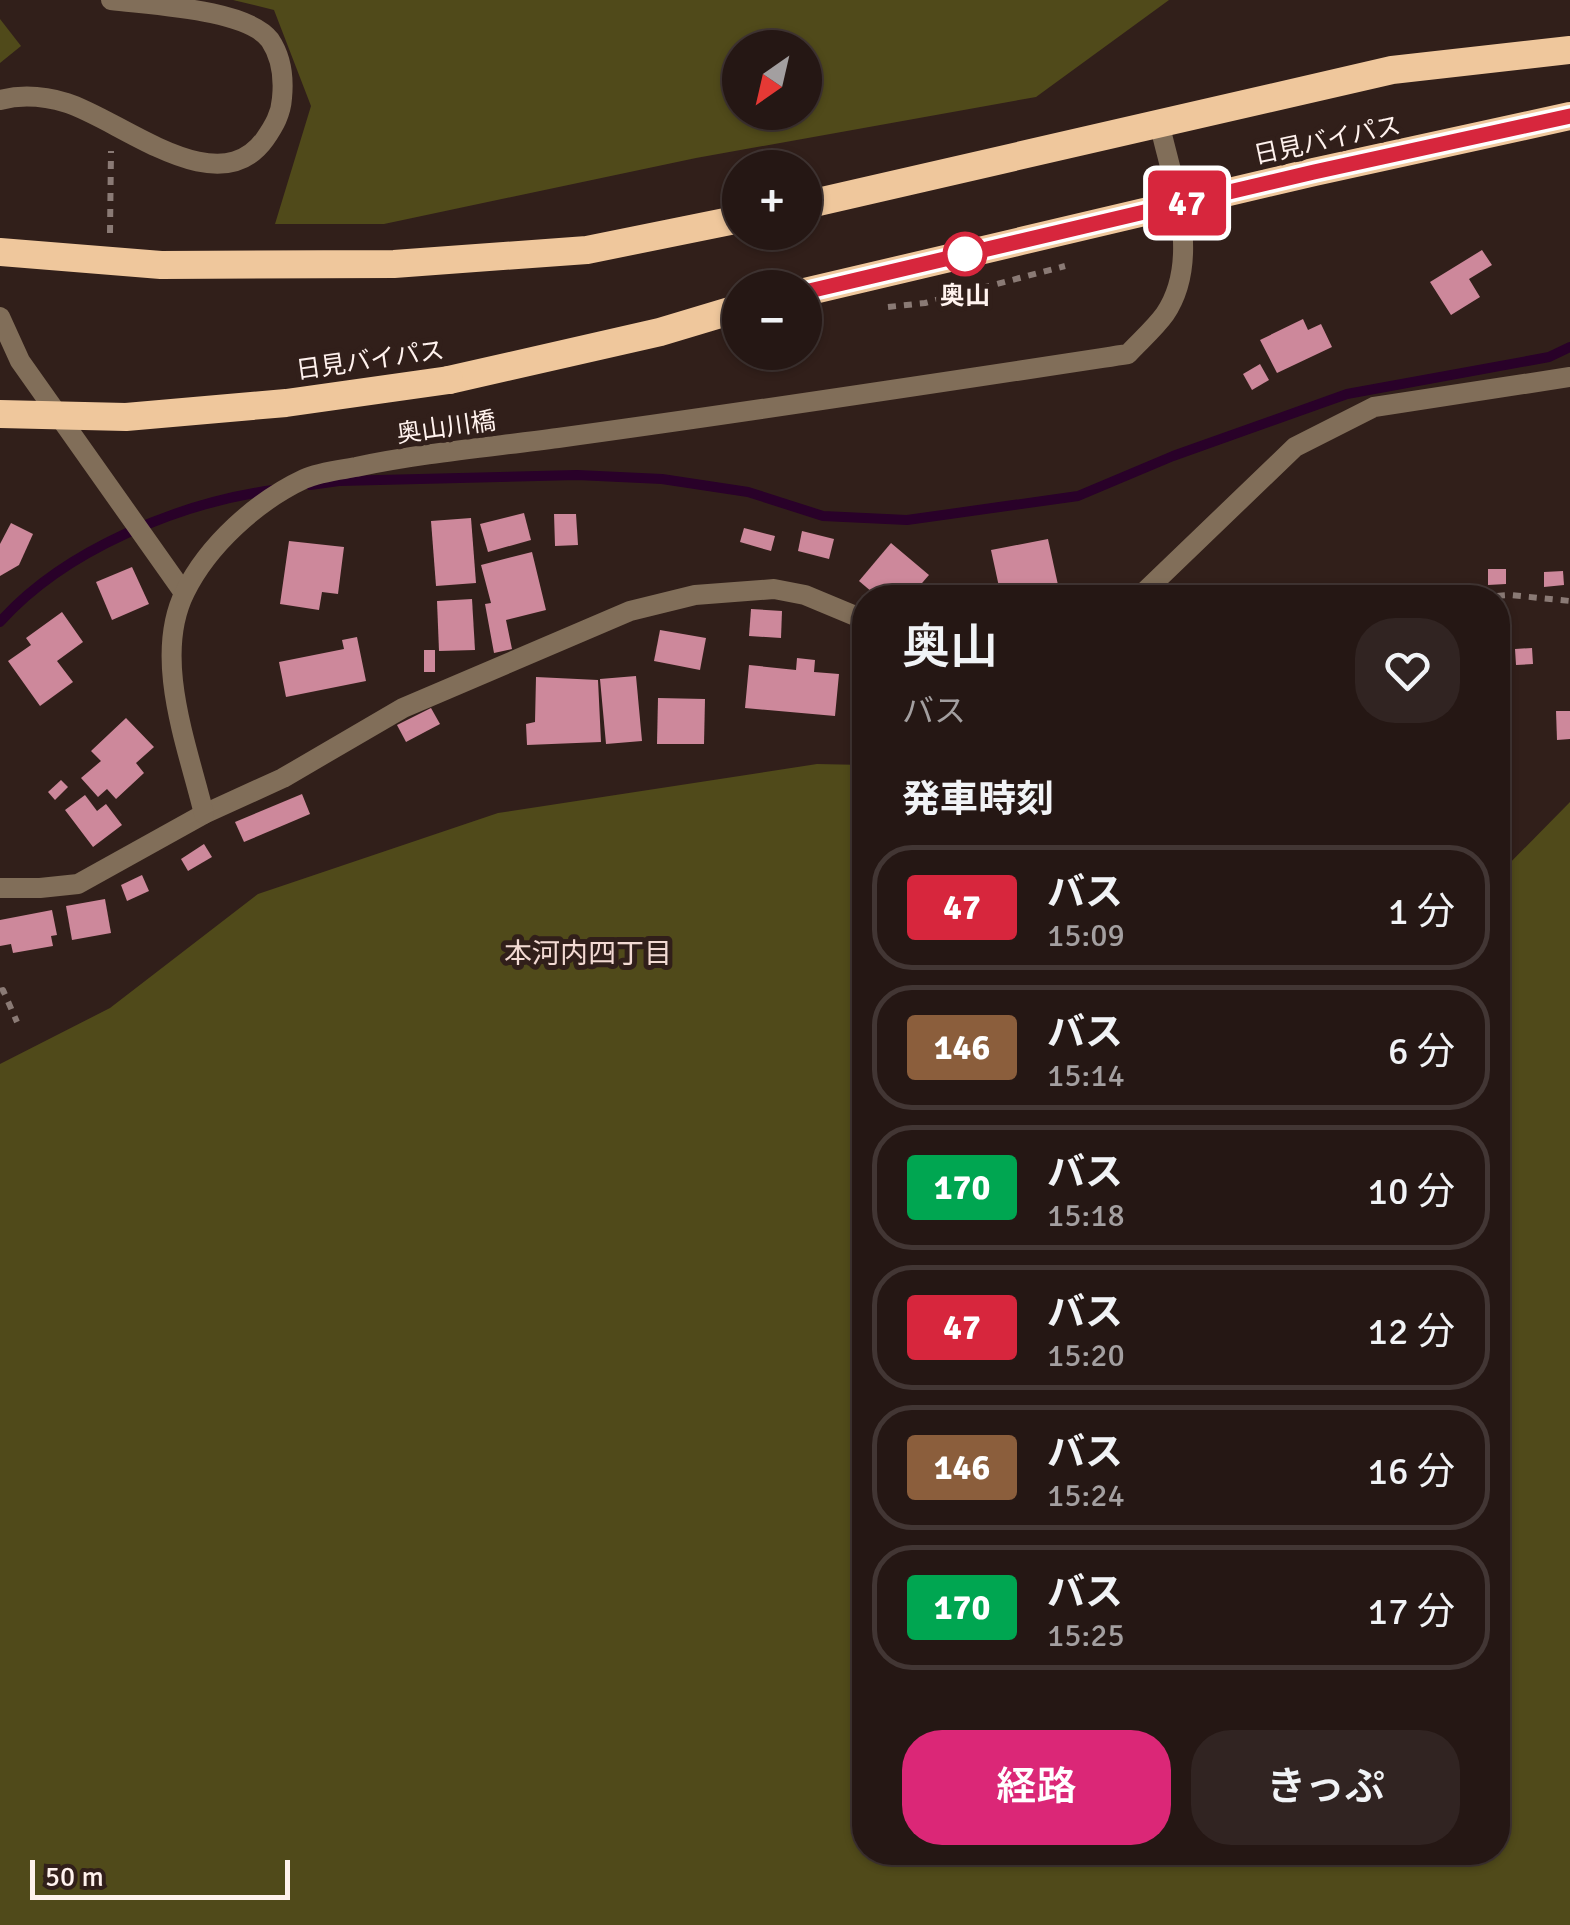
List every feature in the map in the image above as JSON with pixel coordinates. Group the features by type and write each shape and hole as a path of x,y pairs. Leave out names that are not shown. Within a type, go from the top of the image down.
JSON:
{"highway":[{"name":"日見バイパス","path":"822,201 1392,70 1563,50"},
{"name":"日見バイパス","path":"822,288 1565,116"},
{"path":"0,252 160,266 394,264 586,250 722,222"},
{"name":"日見バイパス","path":"0,414 126,417 286,403 449,380 660,332 722,313"}],"street":[{"path":"0,100 24,94 69,104 196,163 236,163 255,152 281,110 284,74 268,38 224,14 111,0"},
{"name":"奥山川橋","path":"184,592 208,558 254,509 306,477 382,462 721,416 1128,354 1166,312 1184,258 1178,205 1160,126"},
{"path":"0,316 20,361 184,592 174,624 172,678 204,814"},
{"path":"1152,585 1295,447 1374,407 1570,377"},
{"path":"0,888 78,884 204,814 284,778 403,708 630,611 696,595 774,589 804,595 852,615"}],"path":[{"path":"110,233 112,125"},
{"path":"1510,595 1570,600"},
{"path":"0,991 3,990 17,1022"}],"shaded area":[{"path":"233,0 1169,0 1036,97 741,150 722,150 722,153 384,224 275,224 311,106 274,10"},
{"path":"0,19 21,46 0,63"},
{"path":"817,764 852,765 852,1865 1510,1865 1510,863 1570,802 1570,1925 0,1925 0,1064 110,1008 258,894 498,813"}],"building":[{"path":"1482,250 1492,265 1469,279 1480,297 1451,315 1430,282"},
{"path":"1303,319 1308,330 1321,324 1332,347 1277,373 1260,340"},
{"path":"1260,364 1269,380 1252,390 1243,374"},
{"path":"524,513 531,540 488,552 480,524"},
{"path":"554,514 576,514 578,545 555,546"},
{"path":"471,518 476,583 436,586 431,521"},
{"path":"11,523 33,534 19,565 0,576 0,544"},
{"path":"744,528 775,536 771,551 740,542"},
{"path":"802,531 834,539 829,559 798,551"},
{"path":"1048,539 1058,585 999,585 991,550"},
{"path":"289,541 344,547 338,594 322,592 319,610 280,604"},
{"path":"891,543 929,575 920,585 864,585 859,581"},
{"path":"532,552 546,610 506,620 512,649 494,653 485,604 491,603 481,565"},
{"path":"132,567 149,604 112,620 96,582"},
{"path":"1488,569 1506,569 1506,584 1488,585"},
{"path":"1563,571 1564,585 1544,587 1544,572"},
{"path":"472,599 475,650 439,651 437,601"},
{"path":"751,609 782,611 781,638 749,636"},
{"path":"62,612 83,642 57,661 73,682 40,706 8,661 31,645 26,638"},
{"path":"660,630 706,638 700,670 654,661"},
{"path":"357,637 366,681 286,697 279,662 344,649 342,640"},
{"path":"1532,648 1533,664 1516,665 1515,649"},
{"path":"424,650 435,650 435,672 424,672"},
{"path":"797,658 815,660 814,672 839,674 835,716 745,708 749,665 796,670"},
{"path":"636,676 642,741 606,744 600,679"},
{"path":"536,677 598,680 601,742 527,745 526,724 535,722"},
{"path":"658,698 705,699 704,744 657,744"},
{"path":"431,708 440,724 406,742 397,725"},
{"path":"1556,711 1570,711 1570,739 1557,740"},
{"path":"126,718 154,747 136,763 144,773 116,799 107,789 98,797 81,778 101,761 91,751"},
{"path":"61,780 68,787 55,800 48,792"},
{"path":"302,794 310,814 244,842 235,822"},
{"path":"85,795 97,811 106,804 122,825 93,847 65,810"},
{"path":"204,844 212,857 188,871 181,859"},
{"path":"142,875 149,891 127,901 121,885"},
{"path":"105,899 111,933 72,940 66,906"},
{"path":"52,910 57,935 51,936 53,946 13,953 11,944 0,946 0,920"}],"waterway":[{"path":"310,485 577,475 662,479 748,492 823,516 907,520 1078,496 1173,456 1347,394 1549,357 1570,347"},
{"path":"0,622 56,573 125,534 200,506 273,490"}],"bus line":[{"name":"47","path":"822,288 1570,116"}],"place":[{"name":"奥山","path":"965,254"}],"district":[{"name":"本河内四丁目","path":"588,954"}]}
